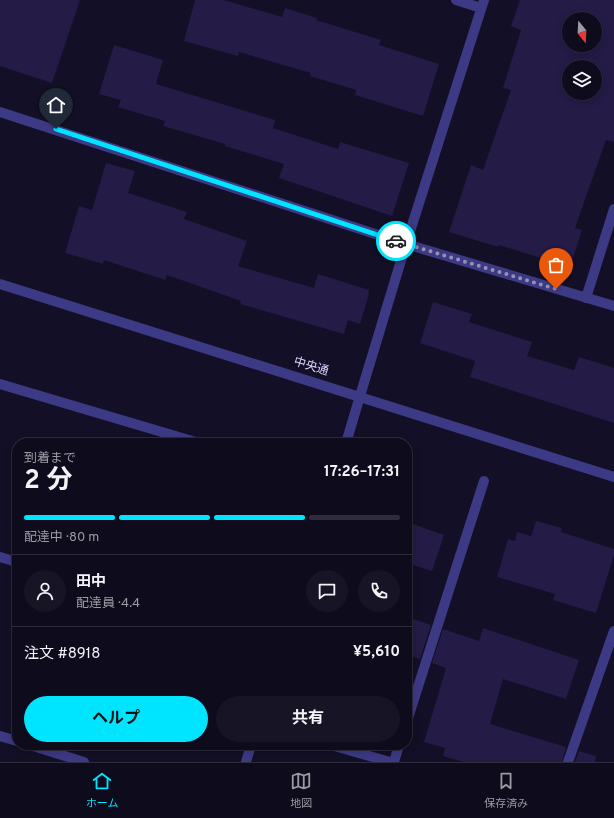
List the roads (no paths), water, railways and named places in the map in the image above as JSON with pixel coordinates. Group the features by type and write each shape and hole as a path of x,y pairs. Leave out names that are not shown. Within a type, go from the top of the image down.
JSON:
{"street":[{"path":"347,438 406,244 483,4 456,0"},
{"path":"0,112 406,244 614,306"},
{"path":"586,298 614,209"},
{"name":"中央通","path":"0,284 614,477"},
{"path":"0,384 181,438"},
{"path":"412,706 484,481"},
{"path":"0,557 12,561"},
{"path":"568,762 614,631"},
{"path":"0,736 12,740"},
{"path":"46,750 84,762"},
{"path":"246,762 250,750"},
{"path":"349,750 390,762"},
{"path":"394,762 398,750"}]}
